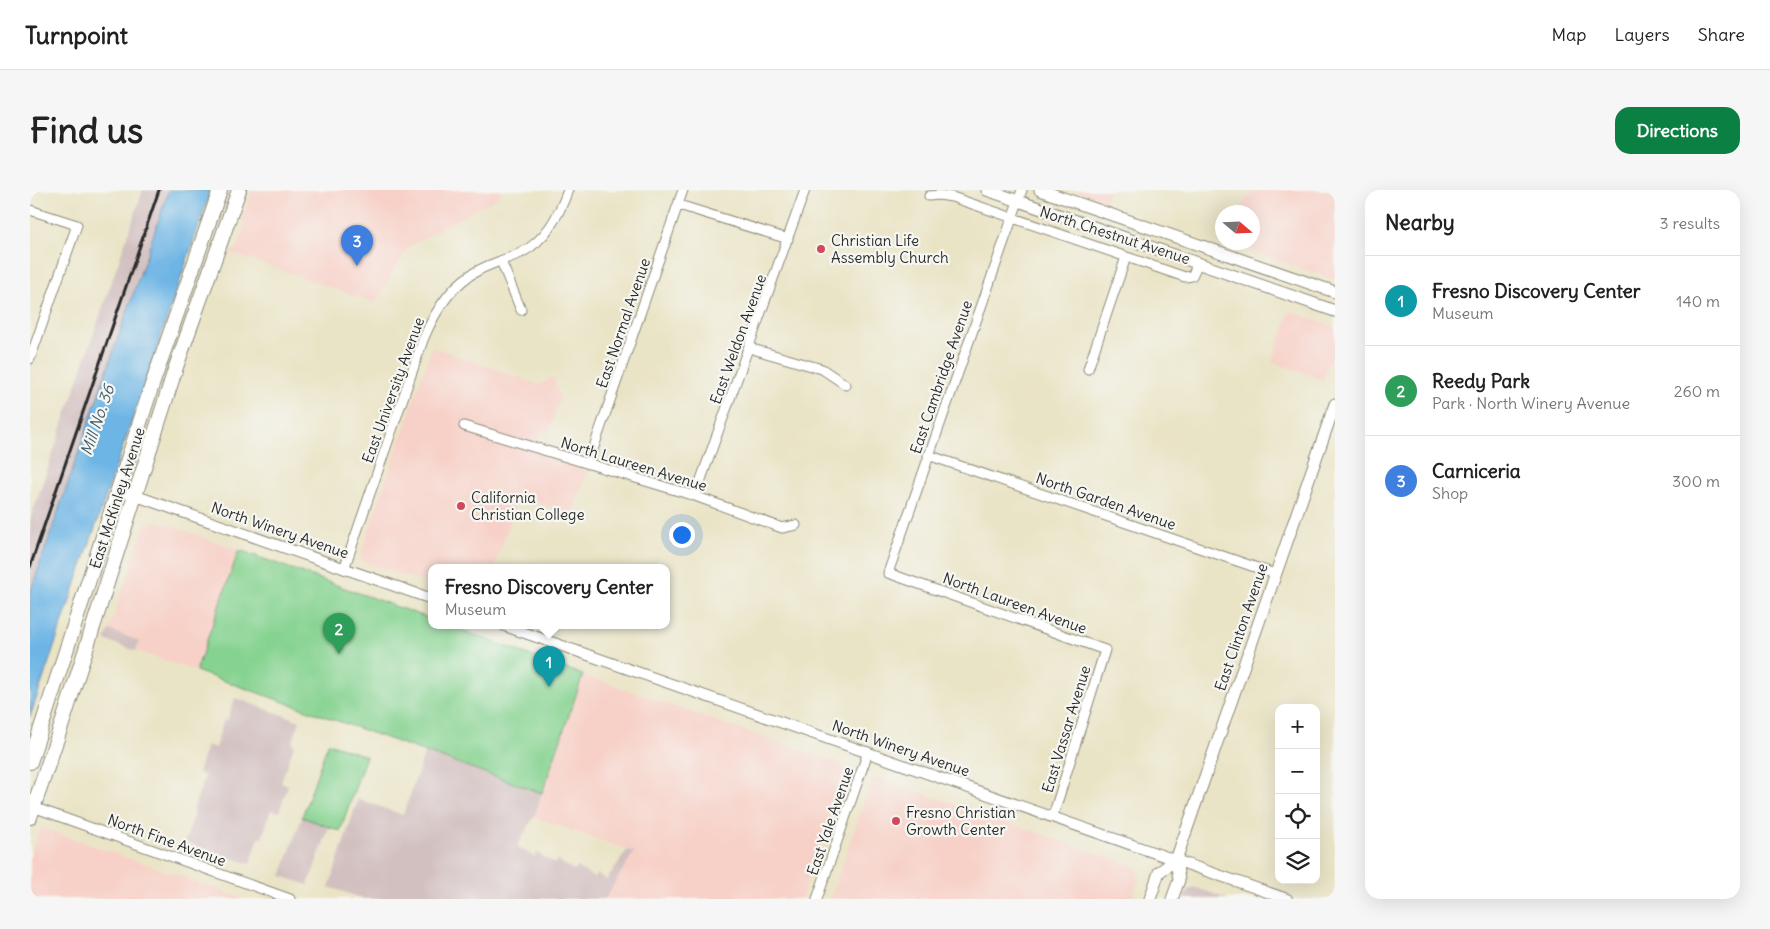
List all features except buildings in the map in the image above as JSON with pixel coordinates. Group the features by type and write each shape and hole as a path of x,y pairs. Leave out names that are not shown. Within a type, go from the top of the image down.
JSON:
{"main road":[{"name":"East McKinley Avenue","path":"30,762 152,386 220,190"},
{"path":"226,226 223,223 222,214 230,190"},
{"name":"East McKinley Avenue","path":"31,808 63,721 176,367 239,190"},
{"name":"North Chestnut Avenue","path":"987,190 1020,195 1198,263 1335,311"},
{"name":"North Chestnut Avenue","path":"1040,190 1335,292"},
{"name":"East Clinton Avenue","path":"1176,860 1335,404"},
{"path":"30,791 46,742 52,698"},
{"path":"1150,899 1159,872 1176,860 1179,880 1172,899"}],"street":[{"name":"East University Avenue","path":"344,569 428,328 436,312 448,295 478,270 522,252 536,243 551,226 563,206 568,190"},
{"name":"East Normal Avenue","path":"588,464 683,190"},
{"name":"East Weldon Avenue","path":"695,496 805,190"},
{"name":"North Chestnut Avenue","path":"929,196 934,194 945,196 1186,277 1192,276 1198,263"},
{"name":"East Cambridge Avenue","path":"888,573 1020,195"},
{"path":"678,205 788,239"},
{"path":"30,210 78,225 30,359"},
{"path":"1088,369 1126,257"},
{"path":"501,261 521,310"},
{"path":"749,348 822,369 846,386"},
{"name":"North Laureen Avenue","path":"464,426 695,496 782,528 796,525"},
{"name":"North Garden Avenue","path":"928,455 1276,574"},
{"name":"North Winery Avenue","path":"118,490 428,598"},
{"name":"North Laureen Avenue","path":"888,573 1104,650"},
{"name":"North Winery Avenue","path":"514,629 1287,899"},
{"name":"East Vassar Avenue","path":"1053,816 1104,650"},
{"name":"East Yale Avenue","path":"817,899 868,752"},
{"name":"North Fine Avenue","path":"31,808 290,899"}],"shaded area":[{"path":"143,190 169,190 30,593 30,520"},
{"path":"252,190 502,190 500,196 408,247 375,303 229,252 237,248 245,224 242,218"},
{"path":"1073,190 1109,190 1105,201"},
{"path":"1259,190 1335,190 1335,280 1247,250 1260,250 1260,205 1243,205 1245,199"},
{"path":"1290,311 1335,327 1335,346 1323,380 1272,362"},
{"path":"432,347 540,385 553,377 560,398 548,433 542,431 537,443 580,458 584,469 593,477 586,474 572,515 519,497 495,564 428,564 428,584 362,561 360,556"},
{"path":"157,521 239,550 196,671 136,651 139,641 109,630 146,522 152,524"},
{"path":"109,630 139,641 136,651 105,640"},
{"path":"583,675 841,764 845,772 801,899 605,899 634,852 534,817"},
{"path":"235,698 300,721 281,782 288,785 279,812 271,810 262,838 259,837 250,864 185,842 194,814 192,813 205,776 198,773 207,745 215,748 224,720 227,721"},
{"path":"425,752 542,793 534,817 517,846 534,857 537,853 555,864 557,860 575,871 577,867 594,878 597,874 607,880 627,850 634,852 605,899 364,899 329,887 358,799 403,815"},
{"path":"879,778 1136,867 1140,875 1132,899 830,899 871,782"},
{"path":"302,817 329,827 308,885 281,876"},
{"path":"42,829 245,899 30,899 30,856 38,833"},
{"path":"1194,887 1228,899 1184,899 1187,891"}],"green space":[{"path":"239,550 428,618 428,629 459,629 583,675 542,793 196,671"},
{"path":"328,743 366,756 340,831 302,817"}],"water":[{"name":"Mill No. 36","path":"169,190 211,190 30,717 30,593"}],"railway":[{"path":"30,567 159,190"}],"place":[{"name":"Christian Life Assembly Church","path":"821,249"},
{"name":"Carniceria","path":"357,266"},
{"name":"California Christian College","path":"461,506"},
{"name":"Reedy Park","path":"339,654"},
{"name":"Fresno Discovery Center","path":"549,687"},
{"name":"Fresno Christian Growth Center","path":"896,821"}]}
